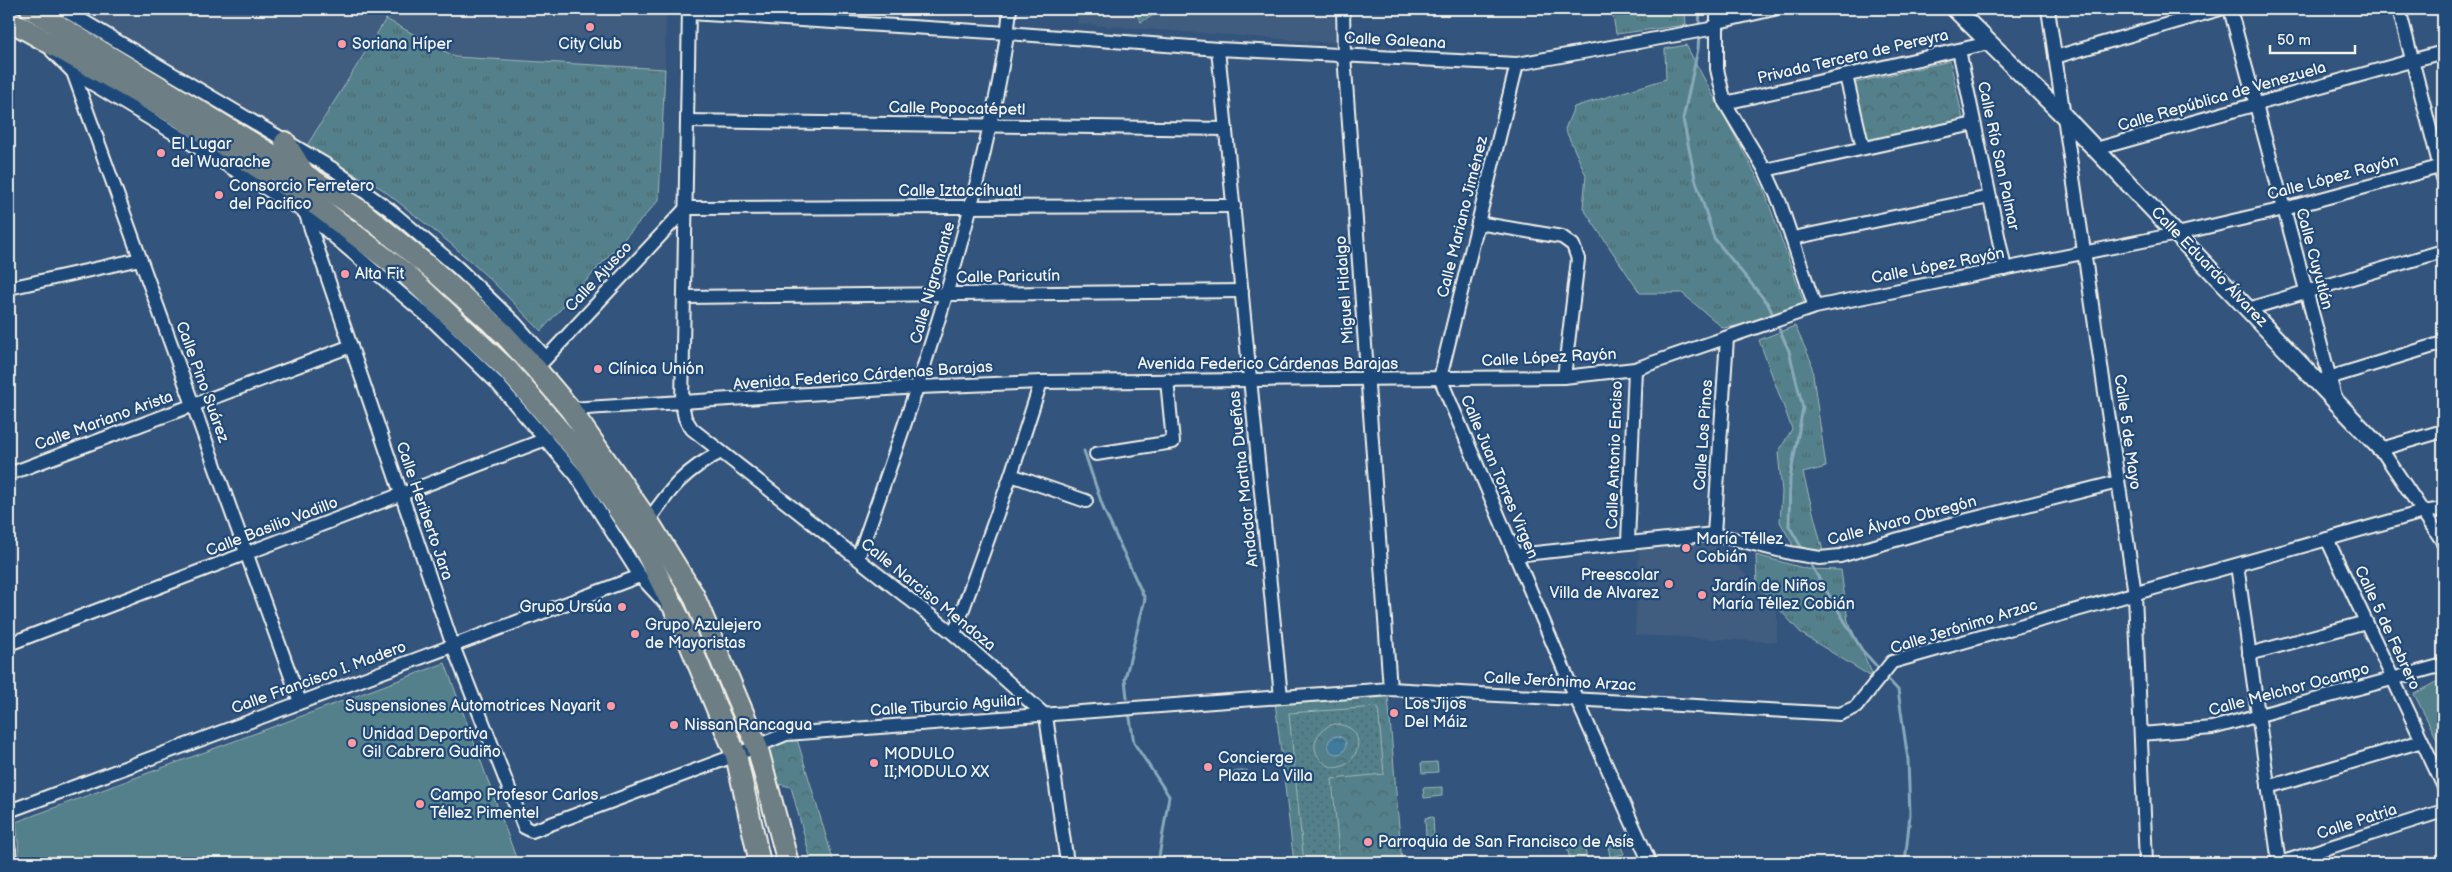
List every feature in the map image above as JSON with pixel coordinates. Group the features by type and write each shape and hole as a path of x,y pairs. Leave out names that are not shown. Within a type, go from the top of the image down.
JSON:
{"main road":[{"path":"34,11 64,10"},
{"path":"34,11 304,174 361,211 427,265 503,333 541,363 570,410 648,521 692,594 757,746 788,863"},
{"path":"9,20 178,116 299,194 406,274 508,370 584,458 643,546 680,620 736,755 760,863"},
{"path":"285,142 304,174"}],"street":[{"name":"Calle Nigromante","path":"858,558 919,387 948,294 990,125 1008,33 1010,9"},
{"name":"Miguel Hidalgo","path":"1343,9 1344,55 1368,380 1385,689"},
{"path":"1717,9 1714,25 1717,69 1725,103 1765,170 1780,203 1815,307"},
{"name":"Calle Galeana","path":"689,11 1218,49 1517,64 1680,35 1774,9"},
{"name":"Calle Eduardo Álvarez","path":"1955,9 2064,116 2248,309 2323,379 2336,401 2382,449 2443,542"},
{"name":"Calle 5 de Mayo","path":"2048,9 2135,594 2146,863"},
{"path":"2055,58 2220,9"},
{"name":"Calle Cuyutlán","path":"2230,9 2307,292 2323,379"},
{"path":"2399,9 2442,170"},
{"path":"64,10 333,169 390,210 458,268 515,323 541,363"},
{"path":"682,404 689,11"},
{"path":"38,36 73,72 306,213 432,320 496,382 576,475 640,576 680,620"},
{"name":"Privada Tercera de Pereyra","path":"1725,103 1989,43"},
{"name":"Andador Martha Dueñas","path":"1218,49 1281,697"},
{"name":"Calle Río San Palmar","path":"1959,50 2005,269"},
{"name":"Calle República de Venezuela","path":"2096,149 2443,52"},
{"name":"Calle Mariano Jiménez","path":"1440,378 1517,64"},
{"name":"Calle Pino Suárez","path":"73,72 300,702"},
{"path":"1846,76 1863,148"},
{"name":"Calle Popocatépetl","path":"687,121 1226,129"},
{"path":"1765,170 1974,124"},
{"name":"Calle López Rayón","path":"1440,378 1564,377 1635,369 1815,307 2177,234 2442,170"},
{"name":"Calle Heriberto Jara","path":"299,194 453,646 524,827 532,831"},
{"path":"1793,238 1990,197"},
{"name":"Calle Iztaccíhuatl","path":"686,208 1234,206"},
{"name":"Calle Ajusco","path":"541,363 686,208"},
{"path":"1478,223 1562,237 1573,246 1578,259 1564,377"},
{"path":"2248,309 2443,251"},
{"path":"9,288 140,259"},
{"name":"Calle Paricutín","path":"684,297 1242,291"},
{"name":"Calle Los Pinos","path":"1714,534 1727,338"},
{"path":"2323,379 2443,343"},
{"name":"Calle Mariano Arista","path":"9,474 351,346"},
{"name":"Calle Antonio Enciso","path":"1628,542 1635,369"},
{"name":"Avenida Federico Cárdenas Barajas","path":"570,410 919,387 1041,382 1440,378"},
{"name":"Calle Juan Torres Virgen","path":"1440,378 1514,555 1650,863"},
{"path":"1096,454 1173,442 1166,380"},
{"path":"954,634 1011,475 1041,382"},
{"name":"Calle Narciso Mendoza","path":"682,404 685,418 692,429 954,634 1046,716"},
{"path":"2382,449 2443,431"},
{"name":"Calle Basilio Vadillo","path":"9,644 546,439"},
{"path":"648,521 683,476 697,464 721,452"},
{"path":"1011,475 1086,502"},
{"name":"Calle Álvaro Obregón","path":"1514,555 1714,534 1790,553 1820,558 1840,556 1944,526 2118,482"},
{"name":"Calle Jerónimo Arzac","path":"1385,689 1840,714 1856,707 1892,662 2423,512 2443,509"},
{"name":"Calle 5 de Febrero","path":"2327,539 2443,785"},
{"path":"2237,565 2280,863"},
{"name":"Calle Francisco I. Madero","path":"9,811 640,576"},
{"path":"2249,654 2366,622"},
{"name":"Calle Melchor Ocampo","path":"2141,734 2212,728 2443,665"},
{"name":"Calle Tiburcio Aguilar","path":"532,831 736,755 786,734 1046,716 1385,689"},
{"path":"1046,716 1067,863"},
{"path":"2268,787 2422,741"},
{"name":"Calle Patria","path":"2280,863 2443,811"},
{"path":"9,849 10,863"}],"shaded area":[{"path":"77,9 666,9 665,69 455,57 386,19 306,147"},
{"path":"1078,9 1334,9 1334,43 1077,24"},
{"name":"Jardín de Niños María Téllez Cobián","path":"1711,541 1777,605 1777,642 1635,635 1639,549"},
{"path":"2443,852 2443,863 2398,863"}],"green space":[{"path":"1133,9 1164,9 1141,22"},
{"path":"1612,9 1685,9 1686,25 1616,34"},
{"path":"386,19 455,57 665,69 659,200 541,331 492,281 451,244 382,189 306,147"},
{"path":"1686,45 1764,190 1804,303 1742,325 1723,328 1682,293 1640,293 1583,208 1586,175 1565,129 1574,107 1666,79 1665,49"},
{"path":"1950,61 1963,119 1867,141 1854,83"},
{"path":"1795,326 1811,361 1826,467 1803,473 1823,551 1792,550 1792,543 1780,522 1782,492 1778,453 1792,429 1759,340"},
{"path":"1756,555 1807,569 1841,570 1848,621 1872,673 1870,676 1802,634 1757,585"},
{"name":"Unidad Deportiva Gil Cabrera Gudiño","path":"445,663 518,863 20,863 16,822"},
{"path":"2443,678 2443,738 2438,741 2414,694"},
{"path":"1388,696 1402,863 1294,863 1275,701"},
{"path":"1378,707 1384,774 1332,779 1340,863 1304,863 1289,713","holes":["1334,724 1348,727 1356,735 1358,744 1355,754 1349,762 1340,767 1330,766 1320,759 1317,754 1315,748 1317,738 1324,729"]},
{"path":"797,739 834,863 808,863 811,860 791,787 779,784 768,751 777,741"},
{"path":"1437,762 1438,772 1422,773 1421,763"},
{"path":"1442,787 1442,796 1424,798 1423,788"},
{"path":"1433,817 1434,836 1426,837 1425,818"},
{"path":"1630,834 1632,839 1620,844 1624,854 1610,857 1607,840"},
{"path":"1583,841 1588,863 1571,863 1566,844"}],"water":[{"path":"1333,736 1341,736 1346,741 1344,752 1333,754 1328,749 1328,741"},
{"path":"1247,770 1248,778 1233,779 1232,772"}],"waterway":[{"path":"1699,28 1700,9"},
{"path":"1699,34 1698,49 1683,119 1695,178 1714,238 1768,304 1774,317"},
{"path":"1776,322 1789,351 1803,408 1790,478 1789,526 1804,552"},
{"path":"1084,451 1104,510 1145,599 1125,679 1127,698"},
{"path":"1808,560 1862,650 1881,671"},
{"path":"1885,676 1898,690 1908,760 1910,814 1905,863"},
{"path":"1129,712 1134,743 1169,796 1158,863"}],"place":[{"name":"City Club","path":"590,27"},
{"name":"Soriana Híper","path":"342,44"},
{"name":"El Lugar del Wuarache","path":"161,153"},
{"name":"Consorcio Ferretero del Pacifico","path":"219,195"},
{"name":"Alta Fit","path":"345,274"},
{"name":"Clínica Unión","path":"598,369"},
{"name":"María Téllez Cobián","path":"1686,548"},
{"name":"Preescolar Villa de Alvarez","path":"1669,584"},
{"name":"Jardín de Niños María Téllez Cobián","path":"1702,595"},
{"name":"Grupo Ursúa","path":"622,607"},
{"name":"Grupo Azulejero de Mayoristas","path":"635,634"},
{"name":"Suspensiones Automotrices Nayarit","path":"611,706"},
{"name":"Los Jijos Del Máiz","path":"1394,713"},
{"name":"Nissan Rancagua","path":"674,725"},
{"name":"Unidad Deportiva Gil Cabrera Gudiño","path":"352,743"},
{"name":"MODULO II;MODULO XX","path":"874,763"},
{"name":"Concierge Plaza La Villa","path":"1208,767"},
{"name":"Campo Profesor Carlos Téllez Pimentel","path":"420,804"},
{"name":"Parroquia de San Francisco de Asís","path":"1368,842"}]}
